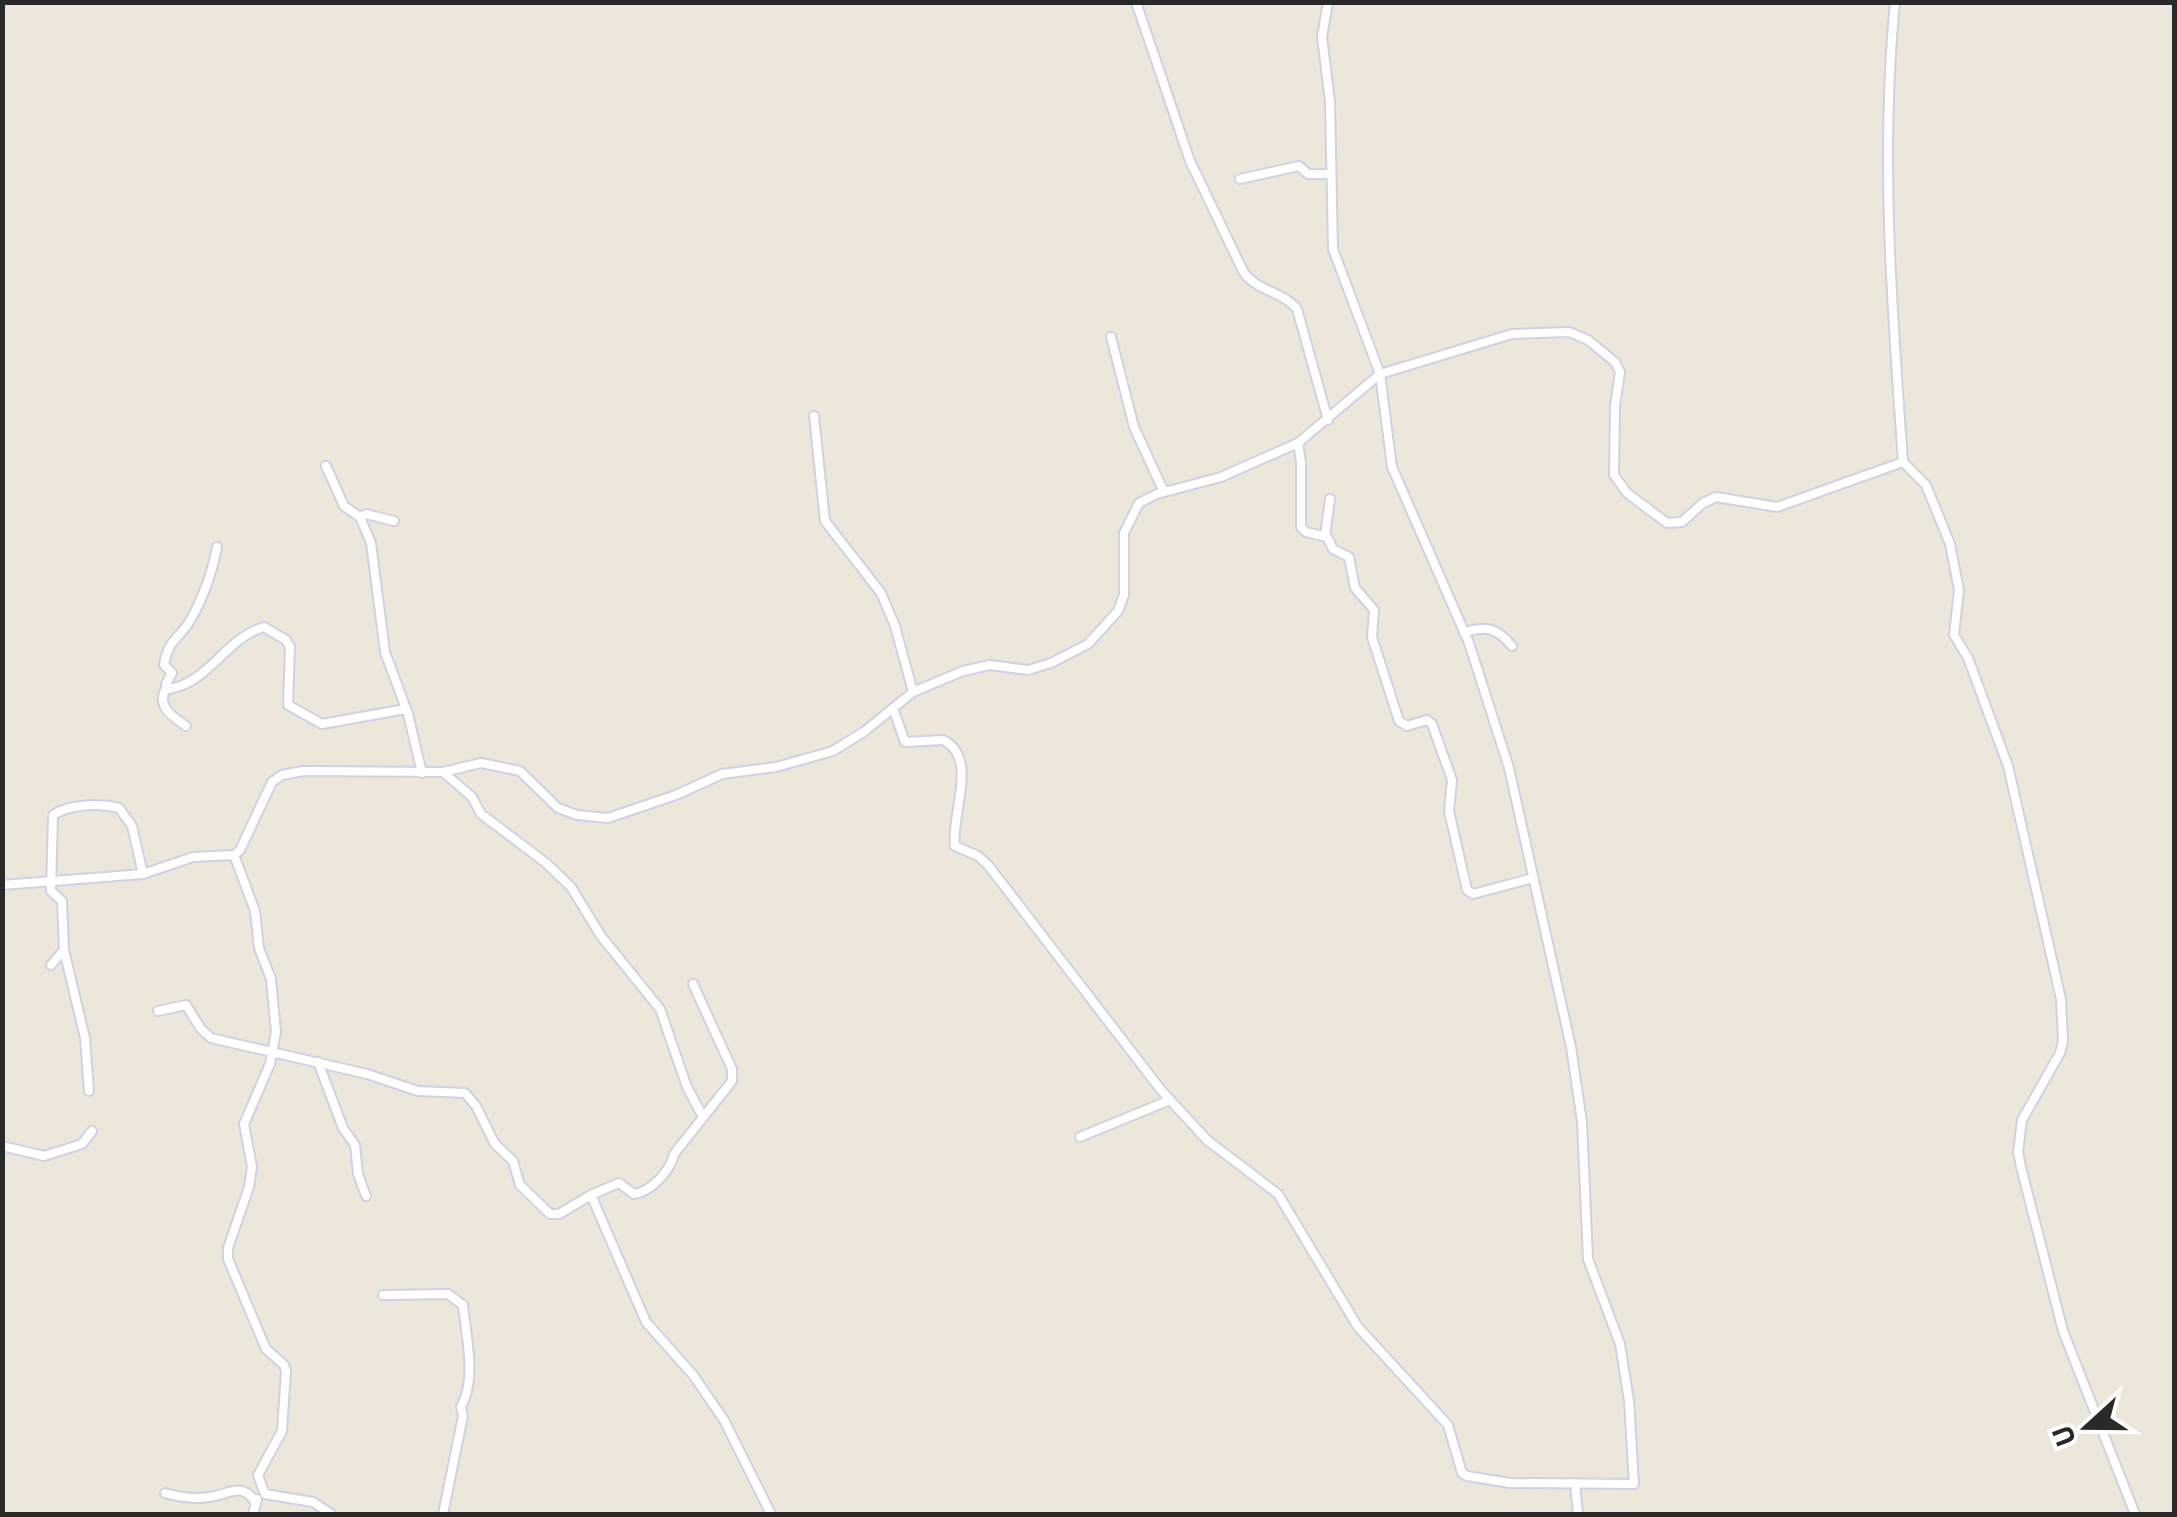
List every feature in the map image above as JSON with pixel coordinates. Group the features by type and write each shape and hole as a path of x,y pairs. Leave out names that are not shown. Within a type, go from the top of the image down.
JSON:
{"street":[{"path":"1136,2 1190,161 1244,273 1258,286 1293,303 1298,311 1328,420"},
{"path":"892,708 904,742 946,740 955,750 962,776 956,846 975,854 988,866 1170,1100 1208,1140 1278,1194 1358,1328 1448,1424 1462,1473 1510,1482 1633,1485 1636,1478 1620,1344 1588,1259 1584,1154 1566,1018 1496,720 1464,633 1392,466 1380,374 1333,249 1330,102 1322,37 1328,2"},
{"path":"1895,2 1887,155 1902,462 1926,485 1950,544 1959,590 1953,631 1968,658 2005,756 2053,966 2063,1041 2056,1062 2022,1120 2018,1152 2064,1330 2136,1514"},
{"path":"1240,179 1299,166 1308,174 1330,174"},
{"path":"234,856 269,786 282,776 315,769 444,772 481,763 520,771 558,808 577,816 608,818 676,795 722,774 776,767 833,751 853,740 912,692 982,666 1018,670 1044,666 1088,644 1108,624 1123,599 1123,536 1139,503 1222,476 1298,443 1380,374 1512,334 1553,330 1583,338 1614,360 1619,369 1615,476 1627,493 1670,524 1684,521 1716,497 1776,507 1902,462"},
{"path":"1110,337 1134,427 1164,492"},
{"path":"814,416 826,521 881,593 895,626 912,692"},
{"path":"1298,443 1301,528 1325,536"},
{"path":"326,466 344,506 360,517 371,543 385,652 422,772"},
{"path":"1330,499 1325,536 1333,549 1349,557 1355,588 1373,609 1371,632 1399,721 1406,726 1427,720 1432,724 1452,780 1449,812 1467,890 1473,894 1533,878"},
{"path":"360,517 366,514 394,521"},
{"path":"186,726 164,707 162,698 172,673 164,663 168,646 188,624 211,574 217,547"},
{"path":"166,688 190,684 248,632 264,627 290,646 288,705 317,722 406,710"},
{"path":"1464,633 1492,628 1500,631 1512,646"},
{"path":"444,772 472,796 481,814 571,887 601,936 660,1009 687,1086 704,1117"},
{"path":"88,1092 85,1038 64,950 62,902 51,891 53,814 99,805 119,808 128,817 143,874"},
{"path":"2,885 143,874 190,857 234,856"},
{"path":"234,856 255,910 259,948 271,979 276,1032 273,1052 244,1124 251,1177 228,1254 264,1346 286,1372 282,1431 258,1475 262,1492"},
{"path":"50,965 64,950"},
{"path":"158,1011 186,1005 211,1038 318,1062 418,1091 463,1092 476,1106 495,1144 514,1163 520,1185 550,1214 559,1214 619,1182 633,1194 642,1193 671,1165 674,1154 730,1084 734,1073 692,984"},
{"path":"318,1062 343,1128 355,1145 358,1174 366,1196"},
{"path":"1080,1137 1170,1100"},
{"path":"2,1146 44,1156 82,1144 92,1131"},
{"path":"591,1194 646,1322 684,1364 724,1420 771,1514"},
{"path":"383,1295 448,1294 463,1305 470,1365 468,1394 461,1405 463,1416 443,1514"},
{"path":"1576,1483 1578,1514"},
{"path":"165,1493 208,1498 242,1490 254,1502 253,1514"},
{"path":"254,1502 262,1492"},
{"path":"262,1492 316,1503 331,1514"}]}
